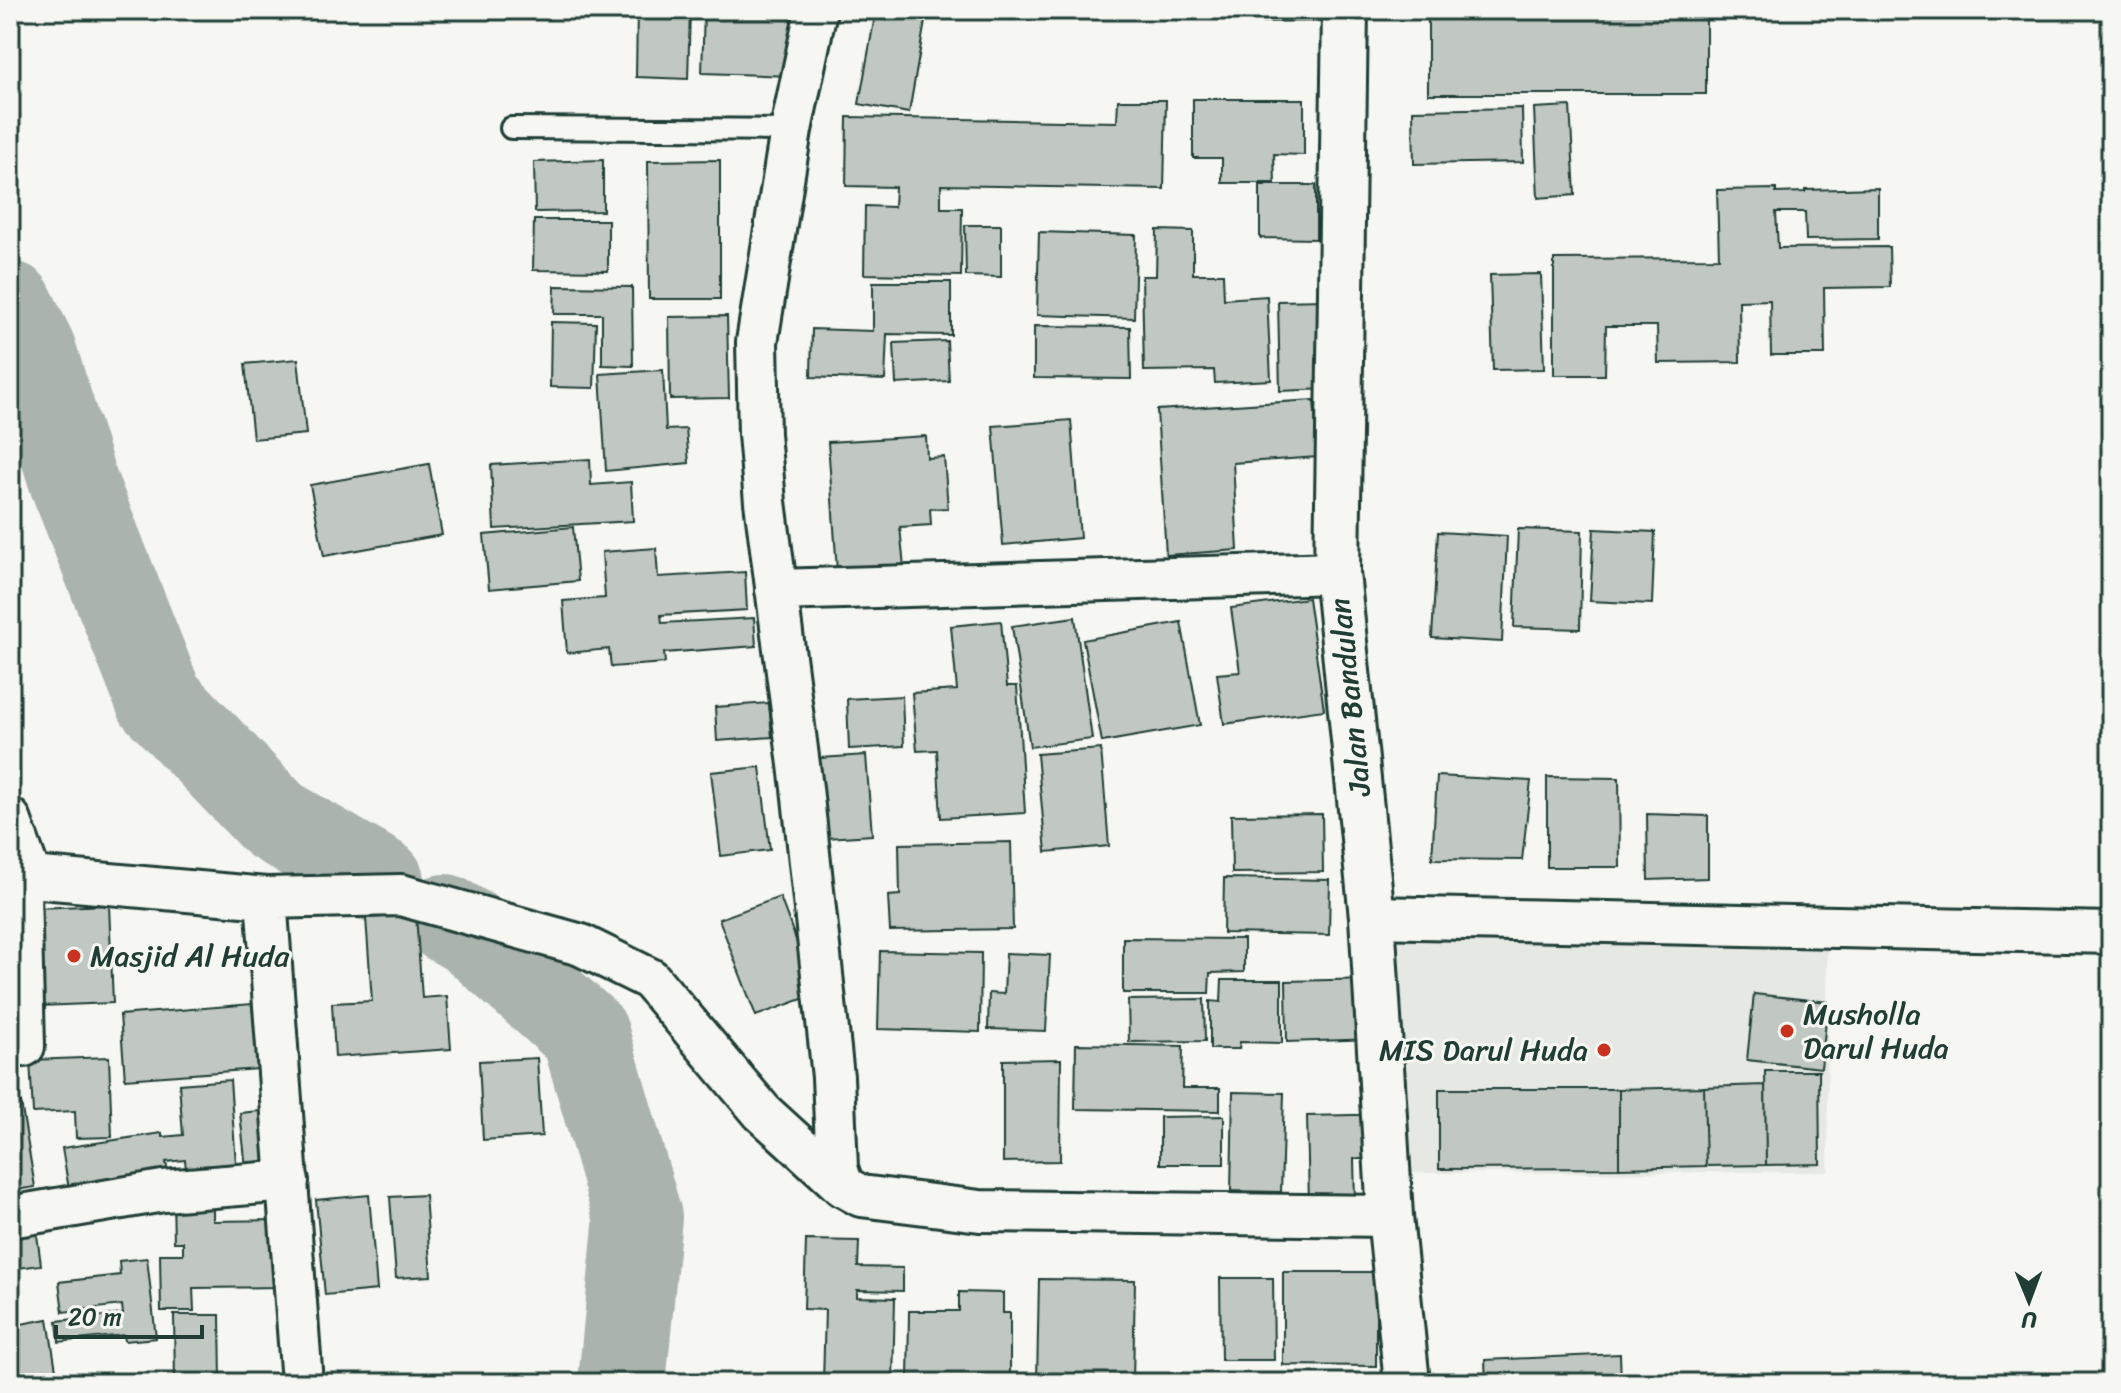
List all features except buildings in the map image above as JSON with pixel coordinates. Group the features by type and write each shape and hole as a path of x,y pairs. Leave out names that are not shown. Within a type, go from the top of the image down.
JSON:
{"street":[{"path":"816,10 791,130 757,342 759,434 833,1077 837,1168 843,1186"},
{"name":"Jalan Bandulan","path":"1345,10 1337,573 1372,917 1390,1216 1407,1383"},
{"path":"776,590 1337,573"},
{"path":"10,819 31,877"},
{"path":"31,877 266,898 401,895 581,945 650,979 762,1112 843,1186 861,1196 980,1211 1390,1216"},
{"path":"24,1046 20,891 31,877"},
{"path":"266,898 302,1383"},
{"path":"1372,917 2111,933"},
{"path":"10,1217 163,1191 288,1181"}],"lane":[{"path":"511,128 791,130"}],"shaded area":[{"name":"MIS Darul Huda","path":"1372,917 1827,927 1828,1172 1387,1173"}],"waterway":[{"path":"10,305 32,350 73,481 159,699 275,820 380,881"},
{"path":"445,918 473,934 585,1034 638,1217 622,1383"}],"place":[{"name":"Masjid Al Huda","path":"74,956"},
{"name":"Musholla Darul Huda","path":"1787,1031"},
{"name":"MIS Darul Huda","path":"1604,1050"}]}
